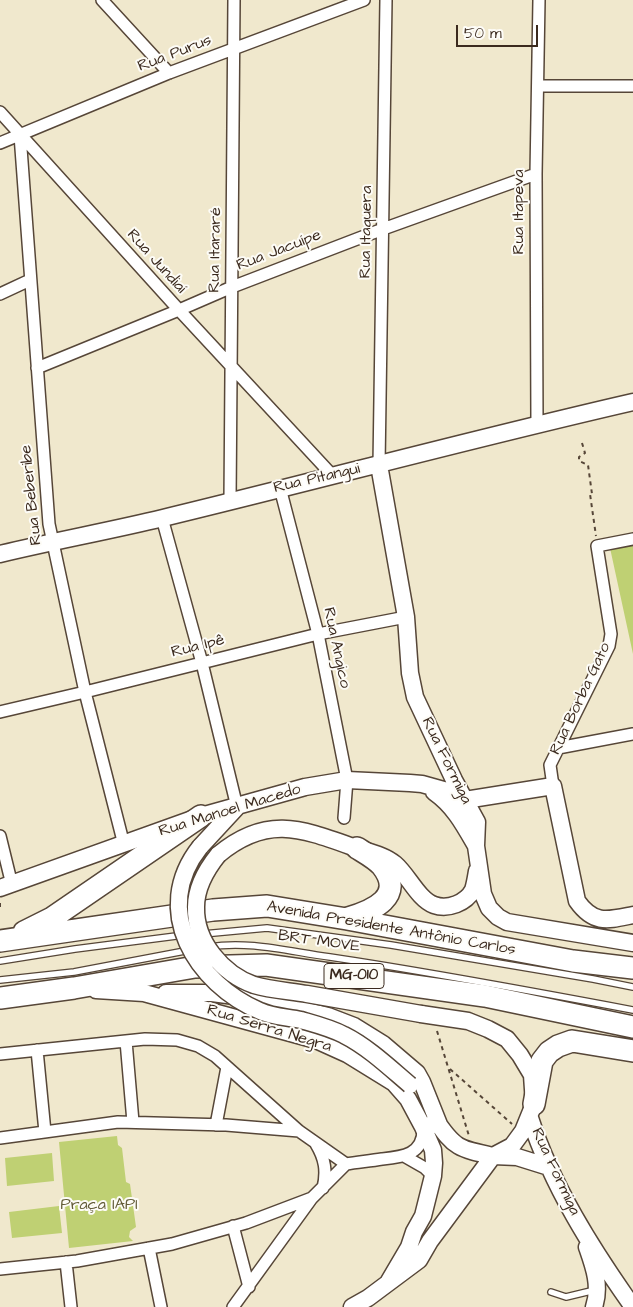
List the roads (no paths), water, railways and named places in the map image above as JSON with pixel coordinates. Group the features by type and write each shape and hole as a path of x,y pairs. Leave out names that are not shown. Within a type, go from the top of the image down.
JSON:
{"highway":[{"path":"4,941 52,918 201,816"},
{"path":"347,918 374,909 385,900 390,890 389,880 381,865 357,848"},
{"name":"Avenida Presidente Antônio Carlos","path":"4,941 212,910 267,906 347,918 556,958 633,968"},
{"name":"MG-010","path":"0,998 195,968 266,965 485,996 633,1027"},
{"path":"532,1111 542,1061 549,1052 558,1046 572,1042 633,1051"}],"street":[{"path":"102,0 169,74"},
{"name":"Rua Itararé","path":"230,501 234,0"},
{"name":"Rua Purus","path":"0,143 169,74 364,0"},
{"name":"Rua Itaquera","path":"379,465 386,0"},
{"name":"Rua Itapeva","path":"537,424 536,174 539,0"},
{"path":"538,86 633,86"},
{"name":"Rua Jundiaí","path":"0,112 179,310 332,475"},
{"name":"Rua Beberibe","path":"20,135 47,504 85,692 124,845"},
{"name":"Rua Jacuípe","path":"37,368 232,287 383,229 536,174"},
{"path":"0,294 30,280"},
{"name":"Rua Pitangui","path":"0,554 162,518 537,424 633,402"},
{"name":"Rua Formiga","path":"379,465 406,618 410,673 415,697 477,822 476,846 483,894 489,908 498,918 507,922 633,943"},
{"name":"Rua Angico","path":"280,488 318,634 347,780 344,818"},
{"path":"162,518 202,663 238,807 200,848 186,869 179,891 179,900 187,943 201,966 225,991 263,1012 302,1021 345,1035 374,1056 414,1089 448,1139 459,1147 470,1152 492,1156 517,1157 549,1167"},
{"name":"Rua Borba Gato","path":"633,539 597,546 611,634 609,646 550,765 577,901 582,909 596,919 609,920 633,915"},
{"name":"Rua Ipê","path":"0,712 318,634 406,618"},
{"path":"558,748 633,734"},
{"name":"Rua Manoel Macedo","path":"6,887 201,816 305,787 347,780 422,784 465,800"},
{"path":"422,784 442,797 459,815 476,846"},
{"path":"465,800 554,786"},
{"path":"477,822 481,814 502,795"},
{"name":"Rua Formiga","path":"479,864 473,890 467,898 457,904 443,907 432,904 424,898 405,873 393,862 369,851 298,829 264,830 232,844 209,867 201,882 196,908 197,921 203,939 214,957 223,967 254,985 468,1021 507,1039 520,1055 532,1075 532,1111 536,1139 580,1226 629,1305"},
{"path":"0,836 6,887"},
{"name":"Rua Serra Negra","path":"74,988 144,993 212,992 257,1000 342,1021 383,1044 417,1073 440,1127"},
{"name":"Rua Serra Negra","path":"144,993 328,1044 394,1083 408,1099 423,1127"},
{"path":"0,1054 145,1039 176,1040 198,1046 216,1056 299,1131 346,1164"},
{"path":"126,1041 133,1122"},
{"path":"37,1050 45,1132"},
{"path":"216,1125 227,1067"},
{"path":"389,1281 409,1247 414,1232 423,1216 433,1176 433,1150 423,1127 414,1089"},
{"path":"352,1307 368,1298 419,1260 430,1241 492,1156 509,1148 517,1141 532,1111"},
{"path":"0,1138 118,1122 216,1125 299,1131"},
{"path":"234,1307 312,1198 346,1164 404,1156 414,1151 420,1144 423,1127"},
{"path":"315,1143 324,1160 326,1169 322,1188"},
{"path":"404,1156 425,1168 433,1176"},
{"path":"0,1269 66,1262 172,1244 233,1226 312,1198"},
{"path":"233,1226 249,1287"},
{"name":"Rua Formiga","path":"580,1226 594,1268 598,1289 594,1307"},
{"path":"414,1232 418,1239 430,1241"},
{"path":"149,1248 161,1307"},
{"path":"66,1262 71,1307"}],"lane":[{"name":"BRT MOVE","path":"0,961 171,936 268,928 392,945 633,987"},
{"name":"BRT MOVE","path":"0,980 74,972 228,944 378,964 633,1010"},
{"path":"551,1292 566,1297 598,1289"}],"park label":[{"name":"Praça IAPI","path":"99,1206"}]}
